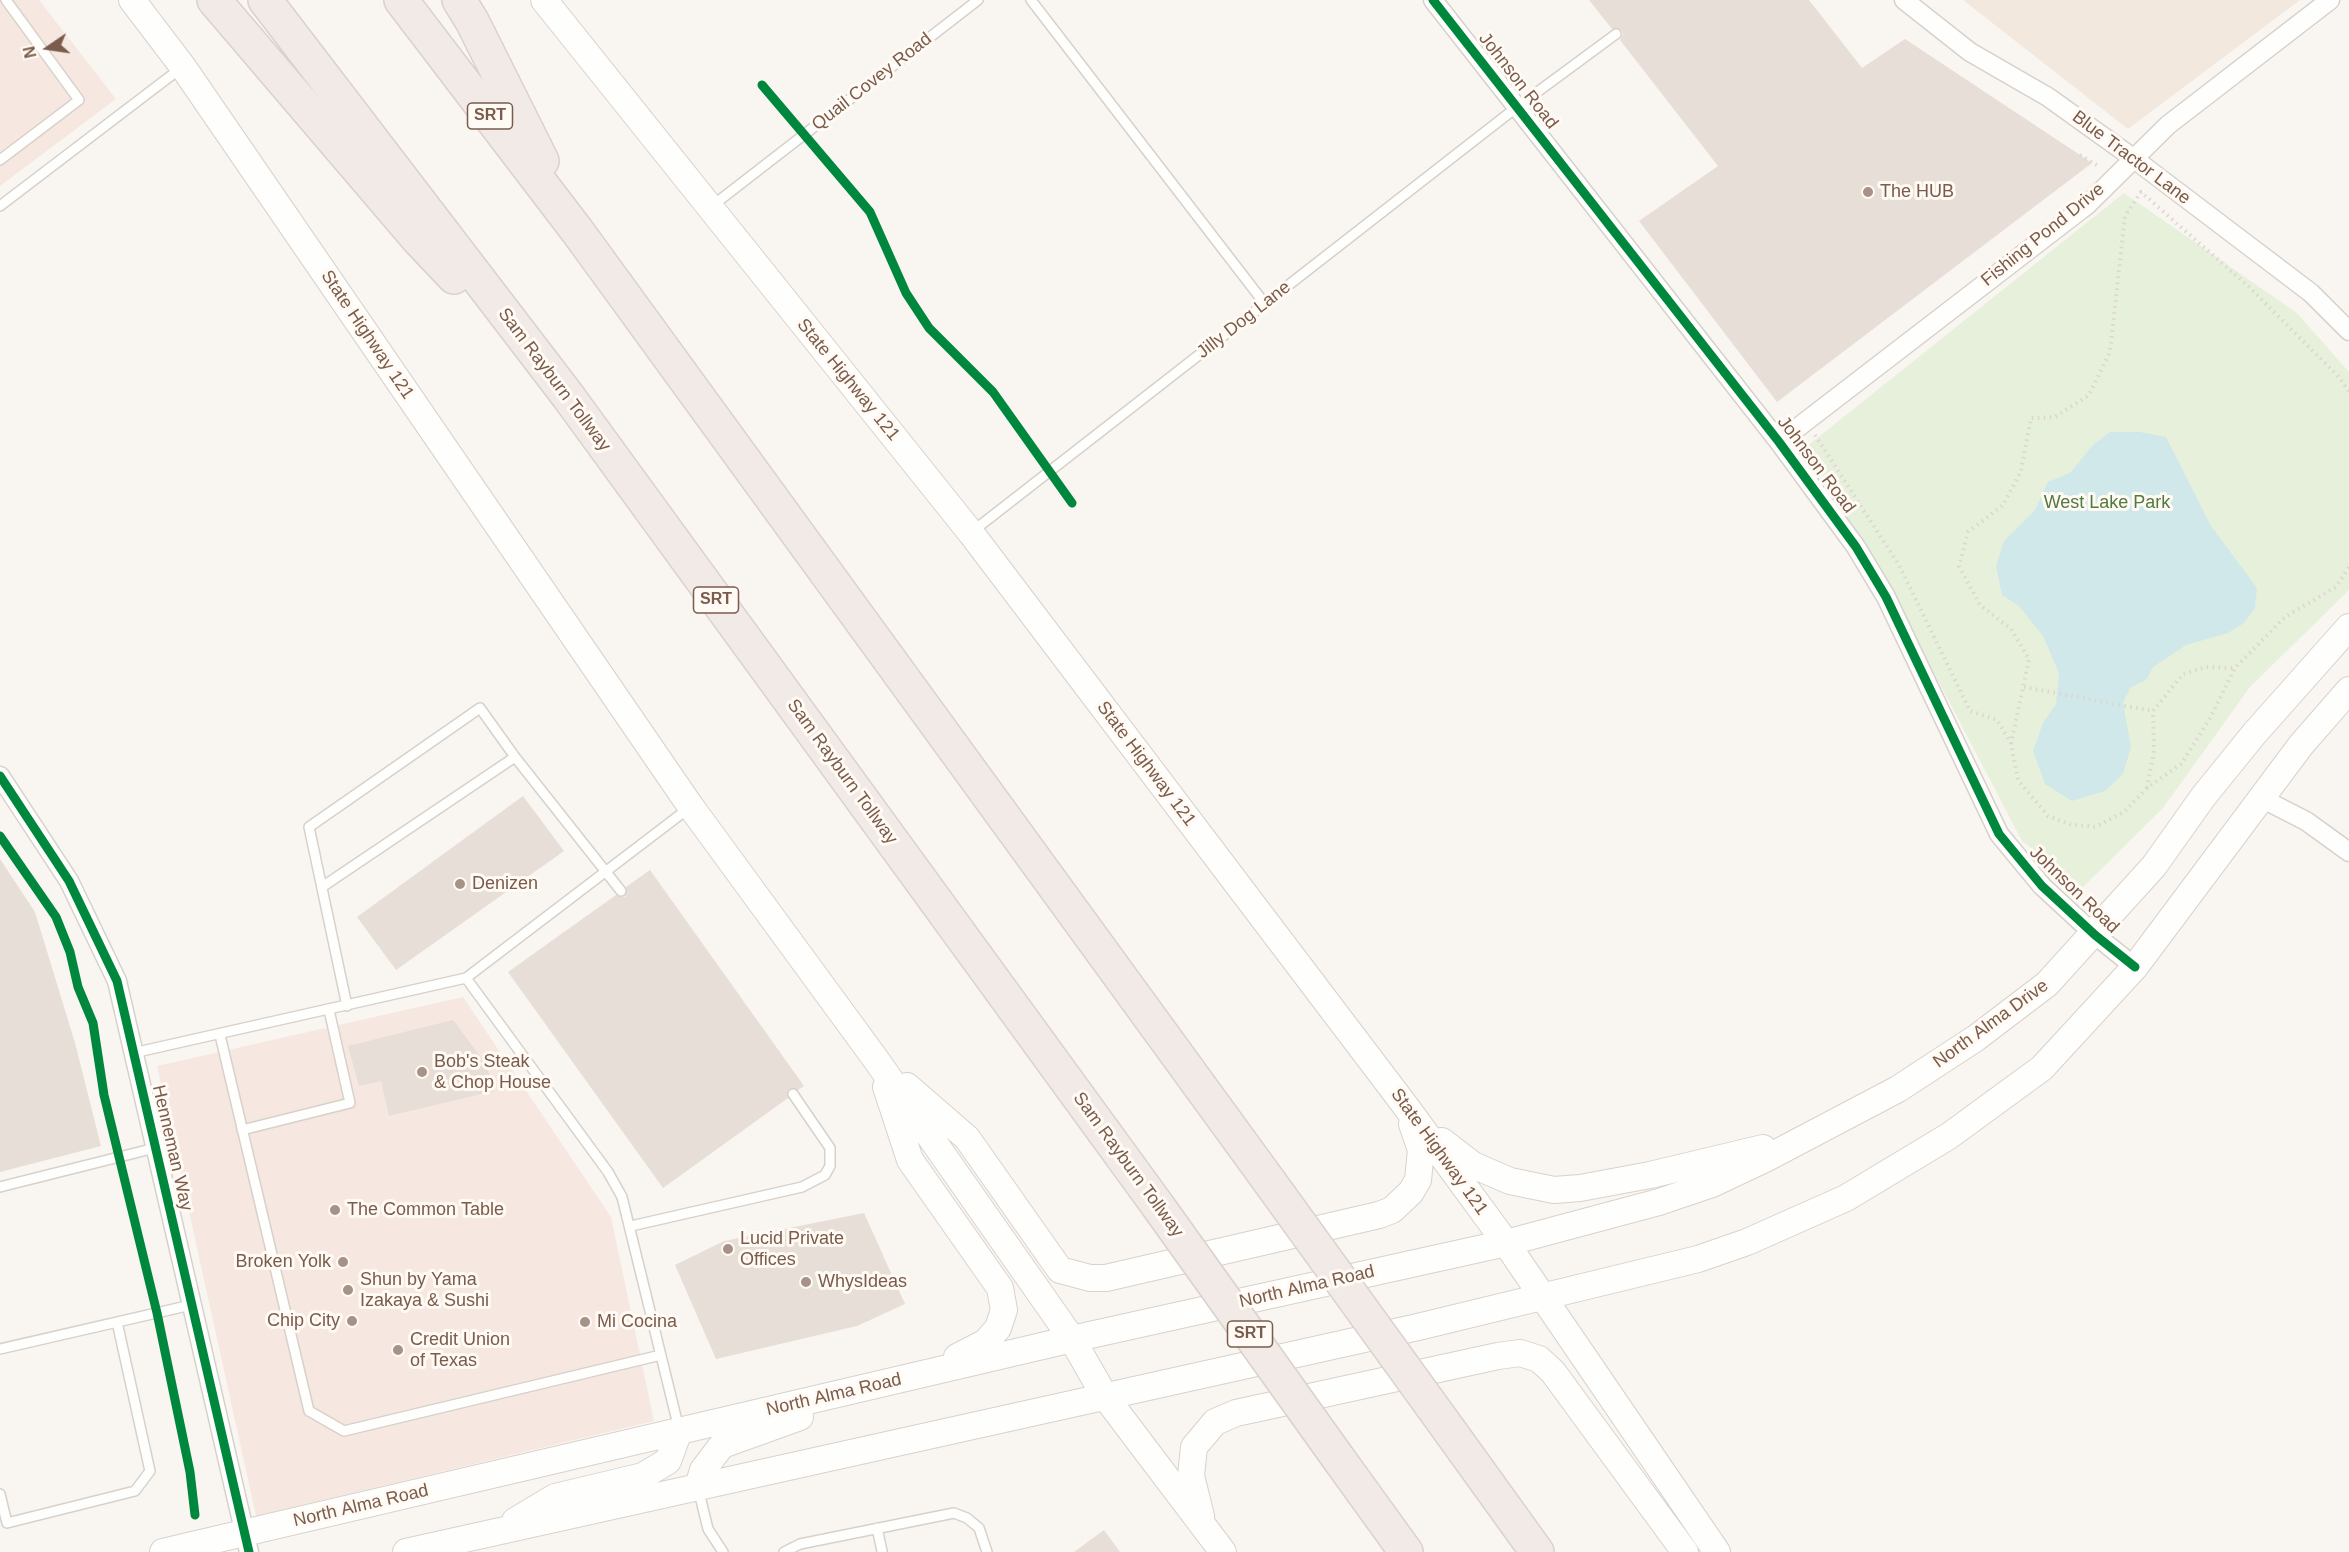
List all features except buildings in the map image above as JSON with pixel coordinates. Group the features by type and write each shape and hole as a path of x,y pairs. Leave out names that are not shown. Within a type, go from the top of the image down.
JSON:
{"highway":[{"path":"214,0 418,240 568,396"},
{"name":"Sam Rayburn Tollway","path":"265,0 568,396 1158,1206 1406,1552"},
{"name":"SRT","path":"401,0 578,232 1537,1552"},
{"path":"459,0 472,21 578,232"}],"main road":[{"name":"State Highway 121","path":"132,0 183,67 691,807 877,1061 1072,1339 1104,1395 1223,1552"},
{"name":"State Highway 121","path":"544,0 971,533 1407,1108 1506,1243 1540,1296 1717,1552"},
{"name":"North Alma Drive","path":"1506,1243 1678,1196 1712,1184 1898,1089 1976,1038 2047,984 2095,935 2154,866 2203,797 2257,730 2349,627"},
{"path":"406,1552 1418,1327 1698,1258 1747,1242 1846,1198 1949,1136 2042,1068 2135,967 2301,745 2349,690"},
{"path":"877,1061 967,1138 1060,1270 1090,1278 1106,1278 1392,1210 1411,1192 1420,1168 1421,1150 1407,1108"},
{"path":"877,1061 910,1160 1000,1287 1004,1310 998,1328 986,1342 922,1374"},
{"path":"1407,1108 1441,1140 1473,1165 1510,1181 1554,1190 1580,1188 1650,1175 1806,1138"},
{"name":"North Alma Road","path":"163,1552 247,1542 679,1431 1072,1339 1506,1243"},
{"path":"1203,1524 1191,1476 1194,1447 1215,1422 1236,1413 1486,1358 1520,1353 1539,1359 1553,1372 1685,1552"},
{"path":"698,1487 703,1470 722,1445 746,1435 791,1422 805,1414 812,1400"},
{"path":"498,1532 555,1497 643,1476 668,1461 679,1431"}],"street":[{"name":"Johnson Road","path":"1433,0 1834,514 1880,588 1999,834 2042,886 2095,935 2135,967"},
{"name":"Blue Tractor Lane","path":"1904,0 1970,52 2048,97 2133,158 2311,293 2349,331"},
{"name":"Fishing Pond Drive","path":"1779,442 2087,205 2168,126 2330,0"},
{"name":"Henneman Way","path":"0,776 69,881 117,981 247,1542"},
{"path":"2261,798 2306,821 2349,852"}],"lane":[{"path":"0,160 79,100 6,0"},
{"name":"Quail Covey Road","path":"710,208 978,0"},
{"path":"1031,0 1265,304"},
{"name":"Jilly Dog Lane","path":"971,533 1517,107 1616,34"},
{"path":"0,206 183,67"},
{"path":"347,1006 309,827 480,708 621,891"},
{"path":"322,887 515,756"},
{"path":"133,1053 465,978 691,807"},
{"path":"465,978 608,1172 622,1197 631,1226 679,1431"},
{"path":"242,1130 350,1103 329,1010"},
{"path":"220,1035 309,1411 344,1431 661,1355"},
{"path":"631,1226 802,1187 825,1175 830,1166 830,1148 793,1094"},
{"path":"0,1187 155,1148"},
{"path":"0,1349 191,1305"},
{"path":"0,1494 3,1523 135,1491 150,1471 117,1322"},
{"path":"698,1487 708,1529 723,1552"},
{"path":"784,1552 800,1544 954,1514 968,1518 979,1528 987,1552"},
{"path":"877,1528 882,1551"}],"path":[{"path":"2011,744 2029,659 2011,629 1980,605 1959,566 1968,532 2003,505 2021,471 2031,418 2055,417 2089,395 2110,352 2125,216 2142,192 2248,286 2337,375 2349,391"},
{"path":"1827,452 1899,565 1970,711 1997,720 2011,744 2018,780 2048,816 2070,824 2095,826 2124,812 2147,789 2181,764 2209,720 2235,668 2285,617 2336,587 2349,567"},
{"path":"2147,789 2154,751 2153,711 2183,674 2206,667 2235,668"},
{"path":"2024,687 2153,711"}],"shaded area":[{"path":"0,0 39,0 116,99 0,186"},
{"path":"1963,0 2300,0 2128,129"},
{"path":"463,997 611,1217 654,1421 256,1516 157,1066"}],"green space":[{"name":"West Lake Park","path":"2124,193 2297,313 2349,372 2349,590 2250,687 2163,808 2082,888 2022,841 1940,684 1806,447"}],"water":[{"path":"2110,432 2140,432 2166,437 2211,526 2257,588 2255,608 2244,623 2228,633 2186,645 2153,667 2147,679 2130,688 2123,703 2131,747 2123,774 2105,791 2072,801 2045,784 2033,751 2043,723 2056,704 2059,673 2043,636 2019,606 2002,595 1996,566 2004,541 2035,510 2048,482 2070,473 2093,445"}],"cycle path":[{"path":"1433,0 1779,442 1856,547 1886,597 1999,834 2042,886 2095,935 2135,967"},
{"path":"762,85 870,212 906,293 929,328 993,392 1072,503"},
{"path":"0,776 69,881 117,981 249,1552"},
{"path":"0,836 56,917 70,952 78,987 93,1023 104,1095 157,1313 190,1472 195,1515"}],"place":[{"name":"The HUB","path":"1868,192"},
{"name":"Denizen","path":"460,884"},
{"name":"Bob's Steak & Chop House","path":"422,1072"},
{"name":"The Common Table","path":"335,1210"},
{"name":"Lucid Private Offices","path":"728,1249"},
{"name":"Broken Yolk","path":"343,1262"},
{"name":"WhysIdeas","path":"806,1282"},
{"name":"Shun by Yama Izakaya & Sushi","path":"348,1290"},
{"name":"Chip City","path":"352,1321"},
{"name":"Mi Cocina","path":"585,1322"},
{"name":"Credit Union of Texas","path":"398,1350"}]}
